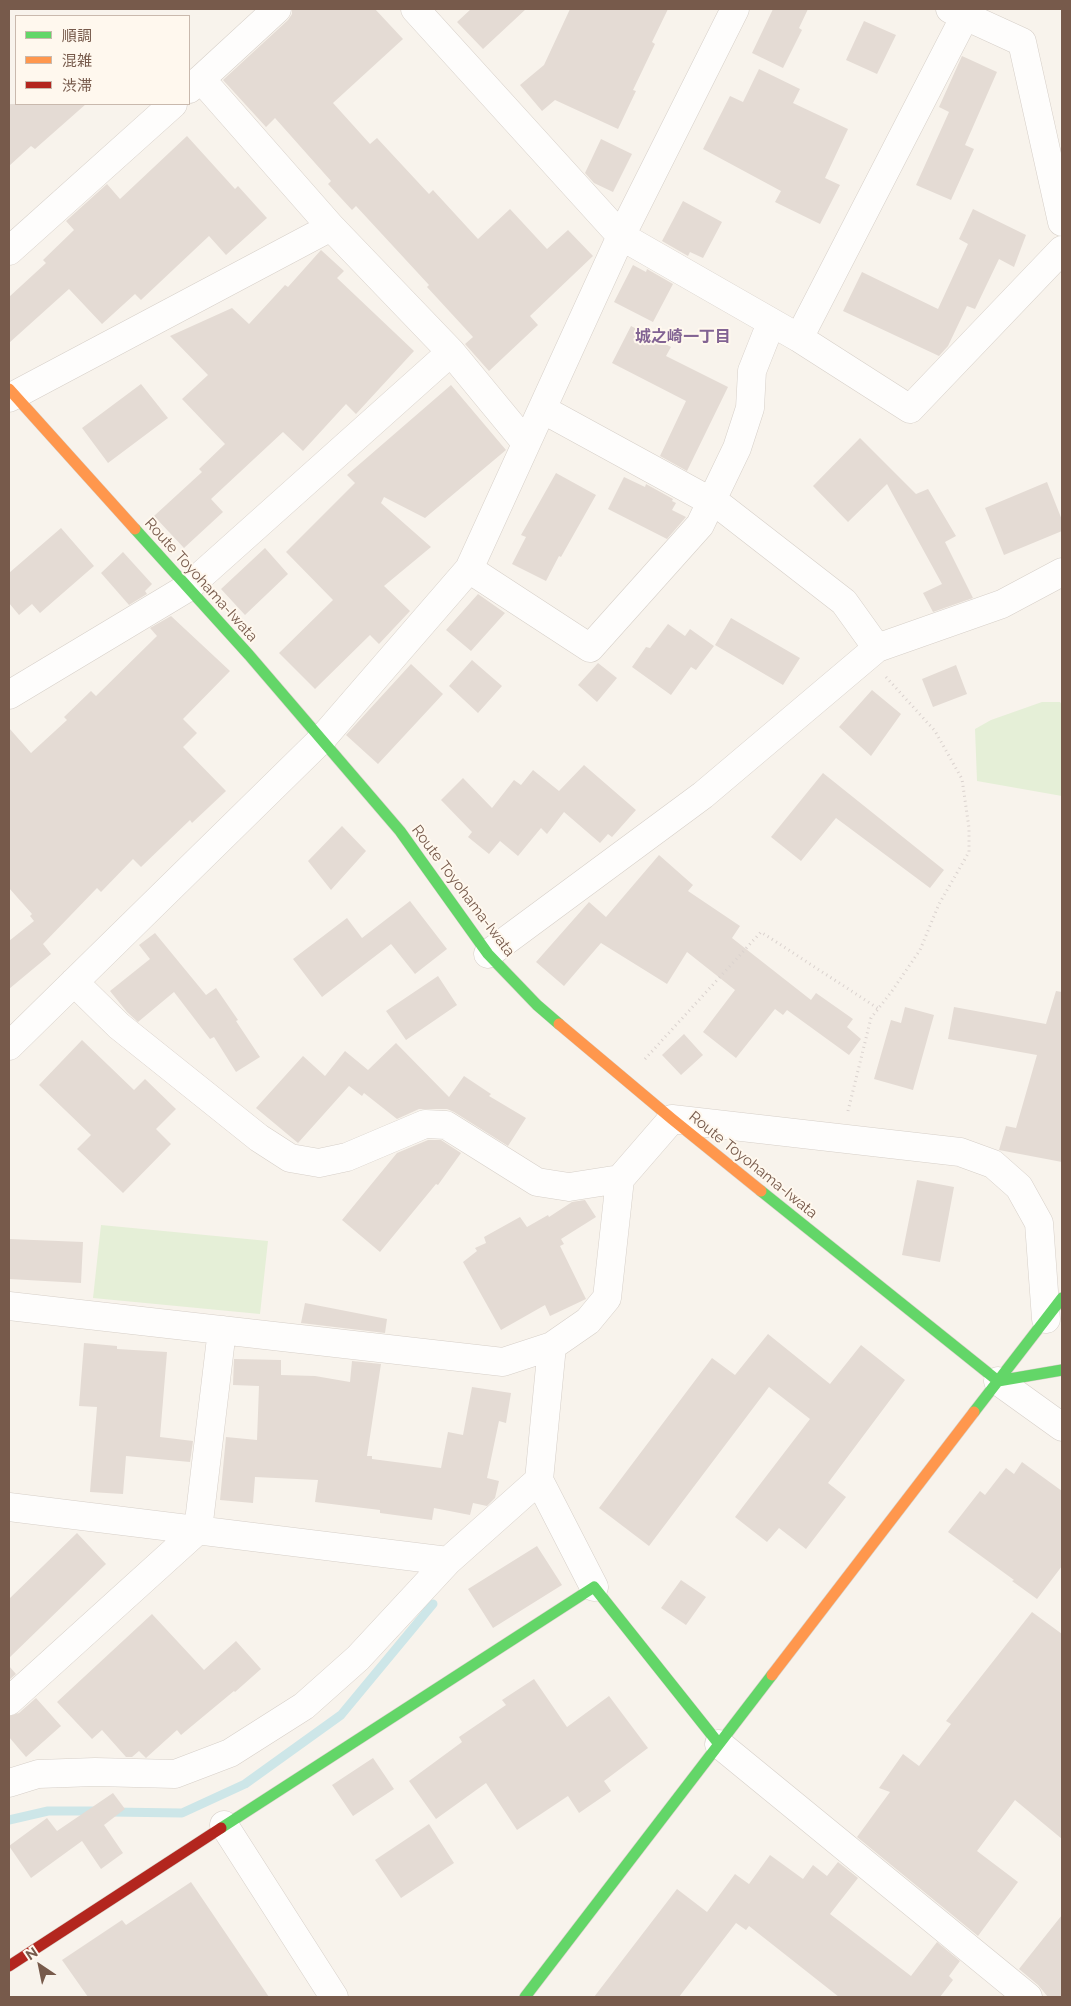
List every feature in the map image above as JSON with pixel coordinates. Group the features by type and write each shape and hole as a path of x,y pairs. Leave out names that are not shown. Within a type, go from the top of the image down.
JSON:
{"street":[{"path":"277,9 195,84 451,352 526,443"},
{"path":"415,9 621,236 799,338 910,409 1062,250"},
{"path":"9,1046 321,740 469,569 621,236 735,9"},
{"path":"799,338 958,12 1022,42 1062,222"},
{"path":"9,251 172,105"},
{"path":"10,394 331,227"},
{"path":"469,569 590,648 700,525 737,448 750,408 752,371 772,323"},
{"path":"9,695 187,588 451,352"},
{"name":"Route Toyohama-Iwata","path":"10,394 249,656 400,832 488,954 537,1005 672,1119 998,1381"},
{"path":"542,409 723,508 844,602 872,653"},
{"path":"488,954 702,795 872,653 1002,604 1062,572"},
{"path":"74,982 119,1026 259,1138 290,1158 319,1163 347,1157 425,1124 446,1125 537,1182 569,1187 620,1179"},
{"path":"9,1306 503,1362 552,1346 588,1321 607,1298 620,1179 672,1119 960,1152 994,1164 1019,1187 1039,1223 1046,1319"},
{"path":"524,1997 1062,1298"},
{"path":"9,1701 198,1530 222,1330"},
{"path":"552,1346 539,1480 594,1587 718,1744 1028,1997"},
{"path":"998,1381 1062,1370"},
{"path":"998,1381 1062,1427"},
{"path":"9,1783 38,1774 94,1772 175,1774 230,1753 304,1706 358,1658 448,1561 539,1480"},
{"path":"9,1506 448,1561"},
{"path":"9,1966 594,1587"},
{"path":"224,1825 334,1997"}],"path":[{"path":"841,1138 871,1018 920,950 939,904 969,852 969,828 962,779 935,731 872,653"},
{"path":"626,1080 761,932 879,1009"}],"green space":[{"path":"1042,702 1060,702 1062,705 1062,796 977,781 975,729 991,720"},
{"path":"101,1225 268,1241 260,1314 93,1298"}],"building":[{"path":"292,9 375,9 403,39 333,103 370,144 377,138 429,194 433,190 478,239 510,209 547,249 568,230 593,256 530,316 538,325 489,371 465,344 473,337 427,287 429,285 356,206 352,210 328,184 331,181 275,118 266,127 223,80 288,20 292,14"},
{"path":"471,9 526,9 483,49 457,22"},
{"path":"570,9 668,9 652,42 655,44 633,90 636,91 618,129 555,100 542,111 520,85 544,65"},
{"path":"773,9 808,9 799,28 802,30 783,68 752,53"},
{"path":"864,21 896,35 877,74 846,60"},
{"path":"962,56 997,72 965,145 974,149 951,200 916,185 949,112 939,107"},
{"path":"759,69 800,89 793,103 848,129 825,178 840,185 820,224 775,202 781,191 703,149 730,96 743,102"},
{"path":"9,104 85,105 35,149 31,146 9,166"},
{"path":"187,136 235,189 238,186 267,218 226,255 209,236 141,300 135,294 102,324 69,289 9,343 9,297 46,263 43,260 74,230 66,221 107,184 120,199"},
{"path":"601,139 632,154 613,192 594,183 585,173"},
{"path":"683,201 722,222 703,258 690,252 688,256 662,241"},
{"path":"973,209 1026,235 1014,267 999,259 975,309 967,306 948,346 939,356 843,311 862,272 938,309 968,244 959,239"},
{"path":"321,250 344,271 337,278 414,351 356,414 346,404 303,451 283,432 211,499 223,512 184,548 154,516 202,472 199,469 225,444 182,399 208,375 170,336 232,308 249,324 285,285 288,287"},
{"path":"633,265 646,272 647,269 673,284 653,322 614,302"},
{"path":"631,326 671,347 666,356 728,387 687,471 660,456 686,401 612,363"},
{"path":"141,384 168,418 108,463 82,428"},
{"path":"451,385 506,450 425,518 384,497 381,503 431,547 384,586 410,611 379,644 370,635 315,689 279,653 333,600 286,552 355,483 347,475"},
{"path":"860,438 916,494 928,489 956,536 945,542 973,598 933,612 923,593 942,584 887,484 848,522 813,486"},
{"path":"556,473 596,495 546,581 512,564 526,537 521,535"},
{"path":"624,477 645,487 646,484 673,499 672,501 676,503 672,510 686,517 667,539 608,509"},
{"path":"1047,482 1062,520 1062,531 1004,555 985,508"},
{"path":"61,528 94,566 40,613 32,604 19,615 9,603 9,573"},
{"path":"265,548 288,574 245,615 221,589"},
{"path":"123,552 152,584 145,591 147,594 129,605 101,573"},
{"path":"478,594 505,613 471,651 446,630"},
{"path":"171,616 230,671 183,719 197,733 183,747 226,791 192,823 190,820 141,867 133,859 101,892 97,888 43,944 51,954 9,989 9,941 34,921 30,916 32,914 9,888 9,728 31,753 67,720 64,717 91,691 96,696 157,636 150,628"},
{"path":"731,618 800,658 783,685 715,645"},
{"path":"668,624 685,636 690,629 714,646 696,670 691,667 671,695 632,667 646,647 650,648"},
{"path":"472,660 502,686 478,713 449,686"},
{"path":"598,663 617,678 597,702 578,685"},
{"path":"411,664 443,694 378,764 346,735"},
{"path":"956,665 967,694 933,707 922,679"},
{"path":"872,690 901,714 871,756 839,727"},
{"path":"584,765 636,810 612,837 608,834 600,843 564,812 547,834 541,828 518,856 500,841 489,854 468,837 472,832 441,800 463,778 492,808 514,780 521,785 533,770 559,791"},
{"path":"823,773 944,870 930,888 836,818 801,861 771,837"},
{"path":"342,826 366,851 331,890 308,861"},
{"path":"659,855 693,885 688,891 740,926 732,938 811,1000 816,993 853,1019 847,1027 861,1039 849,1055 787,1010 783,1015 775,1009 736,1058 703,1032 735,990 687,952 667,984 601,943 564,986 536,962 589,902 606,917"},
{"path":"410,901 447,949 415,974 391,944 322,997 293,959 347,918 362,938"},
{"path":"155,933 206,995 216,988 260,1057 236,1072 214,1037 210,1039 174,992 138,1022 127,1012 110,991 150,959 139,945"},
{"path":"438,976 457,1005 406,1040 386,1011"},
{"path":"1056,991 1062,992 1062,1162 999,1150 1006,1126 1016,1128 1037,1055 948,1039 954,1007 1046,1024"},
{"path":"905,1007 934,1015 913,1090 874,1079 891,1020 901,1023"},
{"path":"684,1034 703,1055 681,1075 662,1055"},
{"path":"82,1040 134,1090 145,1079 176,1109 156,1129 171,1144 123,1193 77,1149 91,1135 39,1085"},
{"path":"396,1043 449,1097 464,1076 491,1094 489,1096 526,1118 508,1146 447,1109 419,1109 397,1119 364,1093 362,1096 349,1086 298,1143 256,1108 303,1056 325,1076 345,1051 368,1070"},
{"path":"428,1140 441,1140 461,1153 438,1185 436,1184 380,1252 342,1220 397,1153"},
{"path":"917,1180 954,1187 940,1262 902,1255"},
{"path":"585,1200 596,1217 561,1239 564,1244 560,1246 586,1299 550,1316 545,1305 501,1330 463,1262 477,1251 475,1248 486,1243 484,1237 520,1217 527,1227 548,1215 549,1217 572,1202"},
{"path":"9,1239 83,1242 81,1283 9,1279"},
{"path":"305,1303 387,1319 385,1333 301,1323"},
{"path":"768,1334 830,1384 861,1345 905,1380 828,1483 846,1497 806,1549 779,1528 767,1542 735,1517 810,1419 769,1387 649,1546 599,1508 712,1358 735,1375"},
{"path":"84,1343 117,1346 117,1349 167,1352 160,1437 193,1441 190,1462 126,1456 123,1494 90,1492 97,1407 79,1406"},
{"path":"234,1359 281,1360 281,1375 315,1376 350,1382 352,1361 381,1364 367,1456 372,1456 372,1459 441,1468 448,1432 463,1435 472,1387 511,1393 506,1423 499,1421 487,1478 499,1481 495,1498 487,1506 473,1503 470,1515 434,1508 432,1520 380,1513 380,1510 315,1502 318,1480 255,1477 253,1503 220,1500 226,1437 257,1440 259,1386 233,1385"},
{"path":"1022,1462 1062,1491 1062,1566 1037,1599 948,1532 980,1491 985,1495 1006,1468 1014,1474"},
{"path":"77,1533 106,1564 9,1658 9,1599"},
{"path":"537,1546 562,1585 493,1628 468,1589"},
{"path":"681,1580 706,1597 686,1625 661,1608"},
{"path":"1032,1612 1062,1634 1062,1839 1015,1800 977,1851 1018,1882 978,1936 857,1837 890,1792 879,1788 903,1754 919,1766 951,1724 946,1721"},
{"path":"152,1614 204,1670 236,1641 261,1669 181,1735 177,1730 146,1758 139,1751 132,1757 126,1757 102,1730 92,1739 57,1702"},
{"path":"9,1666 16,1674 9,1680"},
{"path":"534,1679 567,1727 609,1696 648,1748 604,1781 611,1791 579,1813 568,1796 517,1830 486,1783 436,1819 409,1781 462,1742 459,1737 506,1705 502,1700"},
{"path":"36,1698 61,1726 26,1757 9,1737 9,1716 19,1713"},
{"path":"373,1758 394,1789 353,1816 332,1785"},
{"path":"113,1793 125,1809 104,1825 123,1853 101,1869 82,1841 31,1878 9,1846 47,1818 57,1831"},
{"path":"429,1824 454,1863 401,1898 375,1860"},
{"path":"770,1855 803,1879 813,1865 827,1876 838,1862 858,1878 830,1914 911,1976 937,1942 960,1961 949,1976 953,1980 940,1997 839,1997 749,1926 746,1930 736,1923 679,1997 594,1997 677,1889 707,1912 735,1874 749,1884"},
{"path":"191,1882 269,1997 88,1997 62,1960 122,1920 126,1925"},
{"path":"1062,1915 1062,1997 1048,1997 1038,1985 1019,1969"}],"waterway":[{"path":"111,1812 182,1813 245,1784 341,1715 433,1604"},
{"path":"9,1820 48,1811 96,1811"}],"traffic: fast":[{"path":"135,529 249,655 400,831 488,954 537,1005 559,1024"},
{"path":"761,1191 998,1381 1062,1370"},
{"path":"974,1412 1062,1298"},
{"path":"221,1828 594,1587 719,1744"},
{"path":"525,1997 772,1675"}],"traffic: slow":[{"path":"9,389 135,529"},
{"path":"559,1024 761,1191"},
{"path":"772,1675 974,1412"}],"traffic: jam":[{"path":"9,1966 221,1828"}],"district":[{"name":"城之崎一丁目","path":"683,337"}]}
